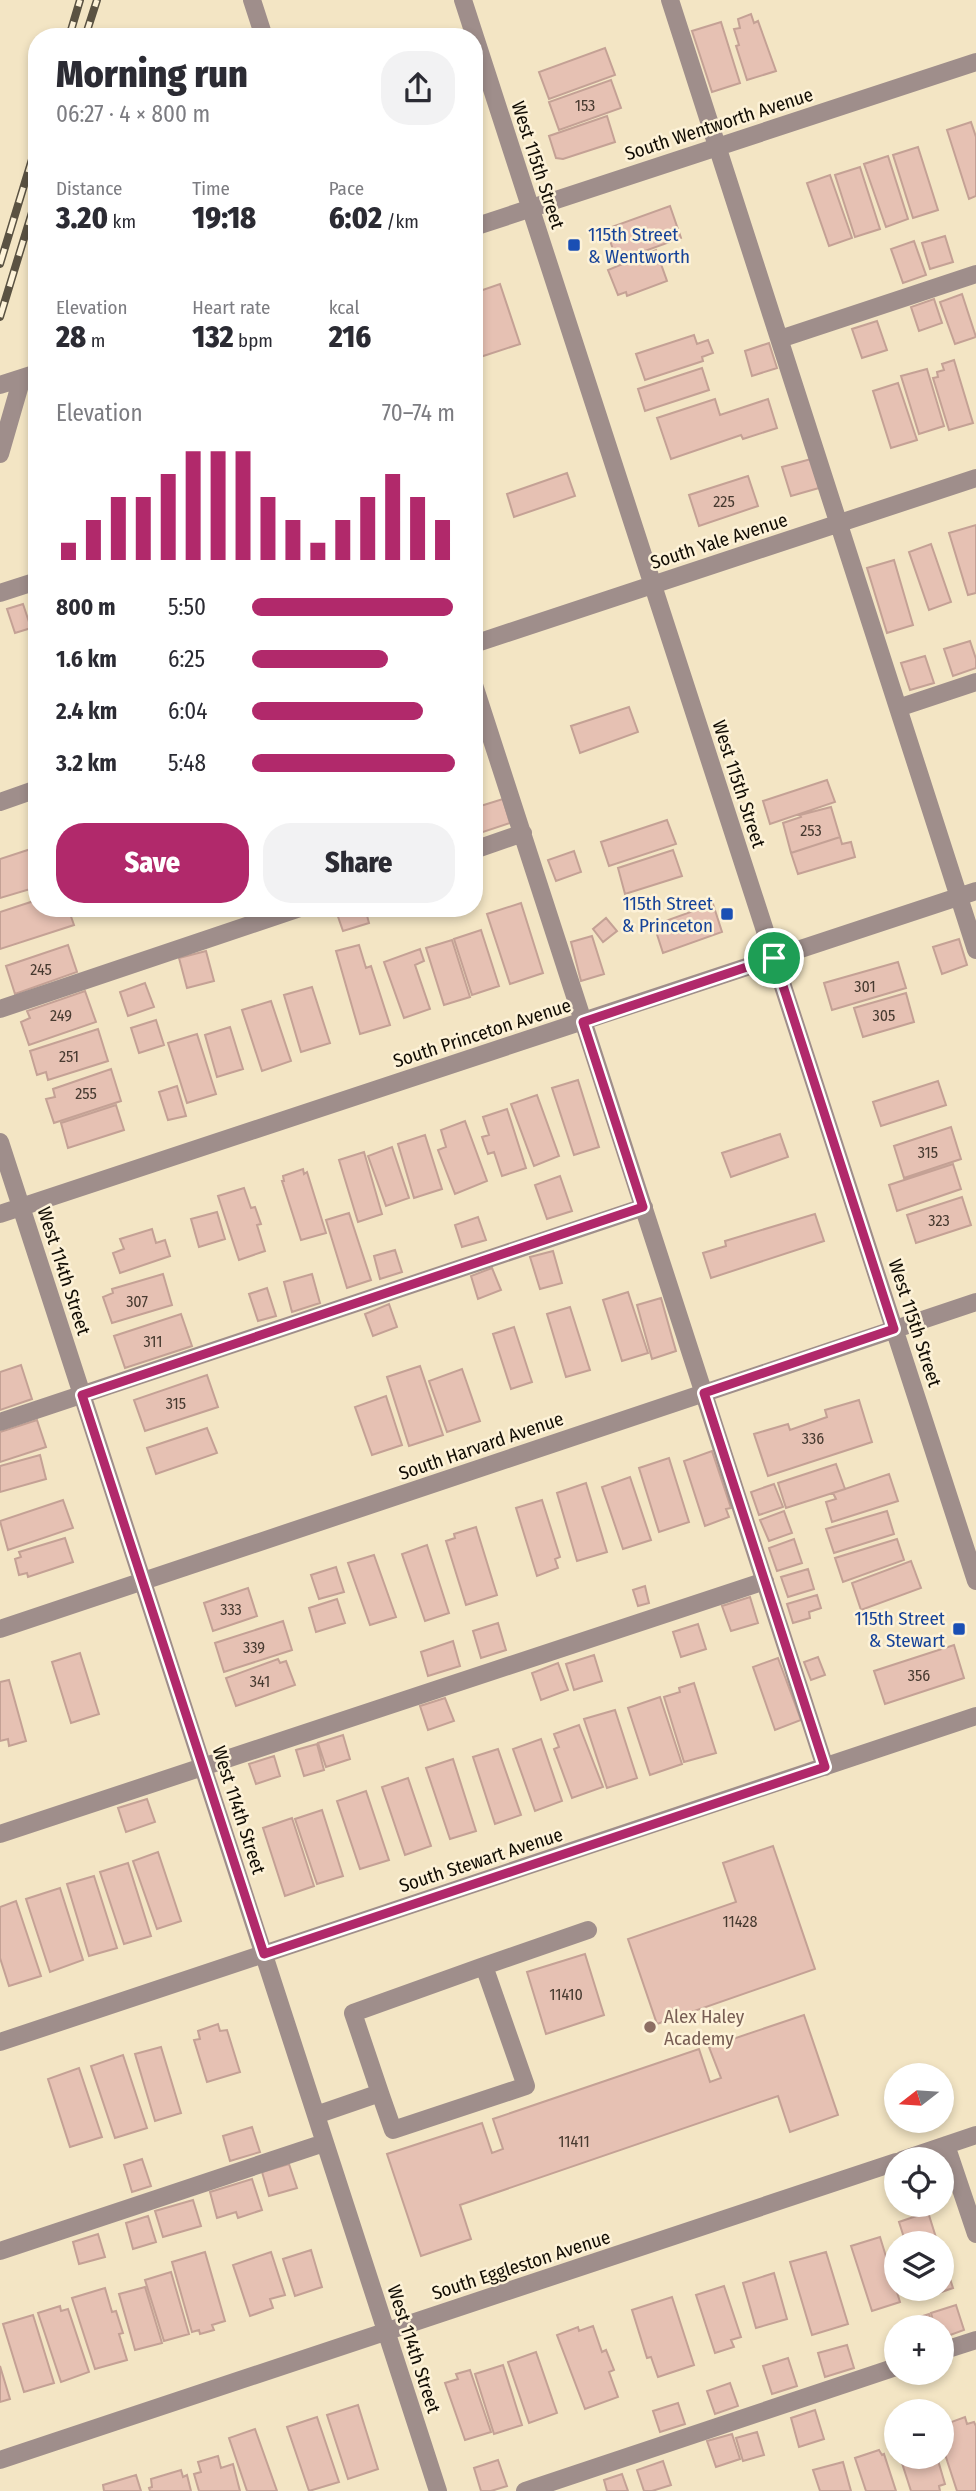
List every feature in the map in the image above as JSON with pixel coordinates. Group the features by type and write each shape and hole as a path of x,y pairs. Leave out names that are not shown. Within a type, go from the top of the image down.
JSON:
{"street":[{"path":"252,0 261,28"},
{"name":"West 115th Street","path":"463,0 472,28"},
{"path":"670,0 898,708 968,894 976,950"},
{"name":"West 115th Street","path":"483,62 976,1581"},
{"name":"South Wentworth Avenue","path":"483,224 976,62"},
{"path":"779,339 976,274"},
{"path":"0,385 28,375"},
{"path":"0,454 28,378"},
{"name":"South Yale Avenue","path":"483,641 976,478"},
{"path":"0,593 28,584"},
{"path":"898,708 976,682"},
{"path":"483,712 825,1767"},
{"path":"0,802 28,792"},
{"path":"483,846 523,833"},
{"name":"South Princeton Avenue","path":"0,1214 968,894"},
{"path":"0,1009 273,917"},
{"name":"West 114th Street","path":"0,1142 438,2491"},
{"path":"0,1422 643,1207"},
{"name":"South Harvard Avenue","path":"0,1629 976,1302"},
{"path":"0,1835 765,1581"},
{"name":"South Stewart Avenue","path":"0,2042 976,1716"},
{"path":"485,1966 526,2086 393,2130 353,2013 485,1966 588,1930"},
{"path":"316,2116 380,2093"},
{"path":"940,2147 976,2135"},
{"path":"0,2251 324,2143"},
{"path":"946,2145 976,2234"},
{"name":"South Eggleston Avenue","path":"0,2460 884,2166"},
{"path":"954,2347 976,2340"},
{"path":"524,2491 884,2371"}],"building":[{"path":"751,14 754,23 758,21 776,71 747,80 736,46 739,45 734,29 740,28 738,19"},
{"path":"721,22 740,83 712,92 692,31"},
{"path":"605,48 615,75 549,99 539,72"},
{"path":"611,80 621,108 559,130 549,102"},
{"path":"607,116 615,142 563,159 556,158 549,136"},
{"path":"971,122 976,137 976,196 969,199 947,130"},
{"path":"918,147 938,210 913,218 893,155"},
{"path":"888,156 908,219 886,227 864,164"},
{"path":"860,167 880,229 855,237 835,175"},
{"path":"830,175 852,238 829,246 807,183"},
{"path":"670,206 681,238 617,261 606,229"},
{"path":"945,236 953,262 930,269 922,243"},
{"path":"914,241 926,275 903,283 891,249"},
{"path":"656,250 667,281 627,296 626,292 618,295 608,270"},
{"path":"500,284 520,344 483,356 483,290"},
{"path":"962,294 976,337 955,344 940,302"},
{"path":"934,299 942,323 919,331 911,307"},
{"path":"877,321 887,350 862,358 852,329"},
{"path":"694,335 697,344 708,340 713,353 702,357 703,361 645,380 636,354"},
{"path":"769,343 777,368 752,376 745,351"},
{"path":"954,360 973,423 949,430 933,378 938,377 937,372 944,370 942,364"},
{"path":"702,368 709,390 645,411 638,389"},
{"path":"927,369 944,426 919,434 901,376"},
{"path":"898,383 917,440 891,448 873,391"},
{"path":"715,399 720,415 768,399 777,428 743,439 741,435 671,459 657,418"},
{"path":"811,459 819,488 791,496 782,467"},
{"path":"567,473 575,496 514,517 507,494"},
{"path":"748,476 758,506 699,526 689,495"},
{"path":"976,525 976,593 968,595 949,533"},
{"path":"931,544 951,602 929,610 909,552"},
{"path":"894,560 913,625 887,633 867,568"},
{"path":"23,604 28,629 15,633 7,609"},
{"path":"970,641 976,668 953,676 944,649"},
{"path":"925,656 934,683 910,690 901,663"},
{"path":"629,707 638,732 580,753 571,726"},
{"path":"827,780 835,802 770,824 763,801"},
{"path":"503,799 510,823 483,832 483,805"},
{"path":"831,807 840,837 791,853 783,823 801,817 800,815"},
{"path":"667,820 676,844 609,866 601,842"},
{"path":"840,837 842,844 851,842 855,857 798,874 791,853"},
{"path":"28,850 28,890 0,898 0,859"},
{"path":"673,850 682,876 625,894 618,868"},
{"path":"574,851 581,872 556,881 548,860"},
{"path":"28,903 28,917 71,917 74,925 0,949 0,912"},
{"path":"521,903 543,973 510,984 487,914"},
{"path":"713,904 722,932 663,953 654,925"},
{"path":"338,917 367,917 369,923 343,931"},
{"path":"606,918 617,931 603,942 593,929"},
{"path":"481,930 499,986 472,995 454,939"},
{"path":"592,936 604,974 581,981 571,942"},
{"path":"959,939 967,965 942,974 933,947"},
{"path":"452,940 470,997 444,1005 426,948"},
{"path":"68,945 77,972 15,994 6,966"},
{"path":"359,945 366,968 371,966 390,1025 360,1034 336,951"},
{"path":"420,949 424,961 415,965 430,1009 404,1018 384,962"},
{"path":"206,951 214,981 187,988 179,958"},
{"path":"898,962 906,988 832,1010 824,983"},
{"path":"145,983 154,1007 128,1016 120,992"},
{"path":"312,987 330,1043 301,1052 284,995"},
{"path":"85,991 96,1022 29,1045 21,1022 30,1018 27,1011"},
{"path":"906,993 914,1022 863,1037 854,1008"},
{"path":"271,1001 291,1061 262,1071 242,1010"},
{"path":"156,1020 164,1045 139,1053 131,1028"},
{"path":"230,1027 243,1069 217,1077 205,1035"},
{"path":"98,1029 108,1061 48,1080 46,1072 37,1075 30,1051"},
{"path":"197,1034 216,1094 187,1103 168,1043"},
{"path":"111,1069 121,1101 54,1123 46,1099 55,1097 53,1089"},
{"path":"578,1080 599,1147 574,1155 552,1088"},
{"path":"938,1081 946,1105 881,1126 873,1102"},
{"path":"177,1086 186,1116 168,1120 159,1092"},
{"path":"537,1095 559,1156 534,1166 511,1104"},
{"path":"116,1105 124,1130 68,1148 61,1123"},
{"path":"507,1109 526,1168 502,1176 494,1152 488,1154 482,1137 489,1135 483,1117"},
{"path":"465,1121 487,1181 455,1194 438,1150 446,1147 441,1130"},
{"path":"951,1127 961,1159 904,1178 894,1146"},
{"path":"780,1134 788,1157 731,1177 722,1153"},
{"path":"425,1135 442,1189 414,1198 398,1144"},
{"path":"392,1147 409,1198 386,1206 368,1156"},
{"path":"364,1152 382,1214 358,1222 339,1160"},
{"path":"953,1164 961,1189 897,1211 889,1185"},
{"path":"303,1169 304,1174 307,1172 326,1233 301,1240 282,1181 283,1176"},
{"path":"560,1176 572,1211 547,1219 535,1185"},
{"path":"244,1188 251,1208 255,1207 261,1224 257,1225 265,1251 239,1260 218,1196"},
{"path":"962,1197 971,1225 916,1243 907,1215"},
{"path":"217,1212 225,1239 199,1247 191,1219"},
{"path":"349,1213 371,1280 347,1288 326,1220"},
{"path":"815,1214 824,1241 711,1278 703,1253 726,1246 725,1241"},
{"path":"478,1217 486,1240 462,1247 455,1225"},
{"path":"152,1229 156,1243 165,1240 170,1256 120,1273 113,1253 124,1249 120,1239"},
{"path":"395,1250 402,1272 380,1279 374,1256"},
{"path":"553,1251 562,1283 540,1289 530,1257"},
{"path":"492,1268 501,1290 478,1299 471,1276"},
{"path":"163,1274 172,1305 112,1323 103,1297 113,1293 112,1289"},
{"path":"312,1274 320,1303 292,1312 284,1282"},
{"path":"267,1288 276,1316 258,1321 249,1294"},
{"path":"628,1292 648,1353 622,1361 603,1300"},
{"path":"661,1298 676,1351 652,1359 637,1305"},
{"path":"389,1304 397,1327 373,1336 365,1314"},
{"path":"570,1307 590,1370 566,1377 547,1314"},
{"path":"181,1314 192,1346 125,1368 114,1336"},
{"path":"514,1327 532,1382 511,1389 493,1334"},
{"path":"21,1365 32,1399 0,1410 0,1372"},
{"path":"420,1366 443,1435 409,1446 387,1377"},
{"path":"462,1369 480,1421 447,1432 429,1381"},
{"path":"207,1375 218,1407 145,1431 134,1400"},
{"path":"386,1396 402,1445 372,1455 355,1407"},
{"path":"859,1400 872,1442 768,1476 754,1434 788,1424 790,1430 827,1417 825,1410"},
{"path":"37,1420 46,1447 0,1462 0,1432"},
{"path":"207,1428 217,1453 156,1474 147,1448"},
{"path":"712,1451 731,1508 726,1509 729,1517 705,1526 684,1461"},
{"path":"40,1455 46,1479 0,1492 0,1466"},
{"path":"669,1458 689,1522 659,1532 639,1468"},
{"path":"836,1464 845,1489 786,1508 778,1483"},
{"path":"889,1474 898,1501 832,1522 826,1502 836,1499 833,1493"},
{"path":"630,1477 651,1540 623,1549 602,1487"},
{"path":"586,1483 607,1552 577,1561 557,1493"},
{"path":"774,1484 783,1507 759,1515 751,1492"},
{"path":"63,1500 73,1528 8,1550 0,1521"},
{"path":"542,1500 560,1557 555,1559 558,1568 537,1576 516,1508"},
{"path":"784,1511 792,1533 769,1541 760,1520"},
{"path":"887,1511 894,1534 834,1553 826,1529"},
{"path":"476,1527 497,1595 466,1605 446,1541 455,1538 454,1534"},
{"path":"65,1538 73,1562 28,1577 27,1573 19,1575 15,1559 21,1557 19,1552"},
{"path":"794,1539 802,1563 777,1571 769,1548"},
{"path":"897,1539 904,1560 843,1582 835,1558"},
{"path":"427,1545 449,1613 425,1621 402,1554"},
{"path":"374,1555 396,1617 370,1625 348,1563"},
{"path":"911,1561 921,1588 861,1610 852,1583"},
{"path":"336,1567 344,1592 319,1599 311,1575"},
{"path":"808,1569 814,1589 788,1597 781,1577"},
{"path":"645,1586 649,1603 638,1606 633,1590"},
{"path":"248,1588 257,1616 213,1631 204,1603"},
{"path":"817,1595 821,1608 809,1612 810,1618 793,1623 787,1604"},
{"path":"750,1597 758,1623 731,1631 722,1606"},
{"path":"337,1599 345,1623 316,1632 309,1608"},
{"path":"283,1621 292,1650 224,1672 215,1643"},
{"path":"498,1623 506,1650 481,1658 473,1631"},
{"path":"698,1624 706,1649 681,1657 673,1632"},
{"path":"453,1641 460,1666 428,1676 421,1652"},
{"path":"954,1645 964,1678 885,1704 874,1671"},
{"path":"80,1653 99,1714 71,1723 52,1662"},
{"path":"594,1655 602,1681 574,1690 566,1664"},
{"path":"818,1657 825,1675 811,1680 804,1662"},
{"path":"778,1658 801,1720 775,1730 753,1667"},
{"path":"278,1659 280,1663 286,1661 295,1685 236,1706 226,1678"},
{"path":"558,1663 568,1690 541,1700 532,1673"},
{"path":"9,1680 26,1741 9,1746 8,1739 0,1741 0,1682"},
{"path":"694,1683 716,1753 684,1762 664,1697 680,1692 679,1688"},
{"path":"660,1697 682,1764 650,1775 628,1708"},
{"path":"445,1698 454,1721 428,1730 420,1706"},
{"path":"615,1710 637,1778 607,1788 584,1719"},
{"path":"579,1725 603,1787 572,1798 554,1749 559,1747 554,1734"},
{"path":"343,1735 350,1759 326,1767 318,1743"},
{"path":"541,1739 562,1801 535,1811 513,1749"},
{"path":"317,1744 324,1770 304,1776 296,1750"},
{"path":"498,1749 521,1815 495,1824 473,1757"},
{"path":"274,1756 280,1776 256,1784 249,1764"},
{"path":"453,1759 476,1831 450,1839 426,1768"},
{"path":"408,1778 431,1846 405,1855 382,1787"},
{"path":"366,1791 389,1860 360,1869 337,1801"},
{"path":"147,1799 155,1822 126,1832 118,1808"},
{"path":"322,1810 343,1876 317,1884 295,1819"},
{"path":"292,1818 314,1886 285,1896 263,1828"},
{"path":"773,1846 815,1969 657,2024 628,1939 736,1902 723,1863"},
{"path":"158,1852 181,1921 157,1929 133,1861"},
{"path":"128,1863 151,1936 124,1944 100,1872"},
{"path":"94,1876 117,1948 89,1956 67,1884"},
{"path":"60,1888 83,1960 50,1972 26,1899"},
{"path":"16,1901 41,1976 9,1986 0,1958 0,1907"},
{"path":"585,1954 604,2015 546,2034 527,1972"},
{"path":"804,2015 838,2115 790,2132 778,2096 460,2205 471,2239 421,2256 387,2154 482,2123 492,2153 503,2149 493,2119 699,2049 710,2082 721,2078 709,2047"},
{"path":"218,2024 220,2031 227,2030 240,2072 207,2082 194,2040 200,2039 198,2031"},
{"path":"161,2047 181,2113 155,2121 135,2054"},
{"path":"123,2055 147,2128 115,2138 91,2066"},
{"path":"79,2068 102,2137 70,2147 48,2079"},
{"path":"252,2127 260,2152 230,2161 223,2136"},
{"path":"142,2159 151,2186 132,2192 124,2165"},
{"path":"289,2164 297,2188 269,2196 262,2172"},
{"path":"252,2179 262,2210 238,2218 236,2212 217,2218 210,2192"},
{"path":"193,2200 201,2226 163,2237 155,2211"},
{"path":"148,2216 156,2242 133,2249 126,2223"},
{"path":"914,2217 930,2217 934,2231 902,2231 899,2222"},
{"path":"98,2234 105,2257 79,2264 73,2242"},
{"path":"880,2237 884,2250 884,2301 900,2302 872,2311 851,2246"},
{"path":"311,2250 322,2287 295,2296 283,2259"},
{"path":"205,2252 225,2321 212,2325 214,2330 200,2334 199,2330 192,2332 172,2262"},
{"path":"271,2252 285,2295 270,2299 273,2308 250,2316 233,2265"},
{"path":"826,2252 848,2324 812,2335 790,2262"},
{"path":"171,2272 189,2334 164,2341 145,2280"},
{"path":"774,2273 787,2319 756,2328 743,2283"},
{"path":"724,2286 741,2337 731,2340 734,2347 715,2353 696,2295"},
{"path":"145,2287 162,2343 135,2350 119,2294"},
{"path":"105,2288 112,2312 116,2311 123,2333 119,2334 127,2360 95,2369 72,2298"},
{"path":"672,2297 694,2365 658,2377 651,2357 647,2358 632,2310"},
{"path":"956,2305 964,2330 954,2334 954,2315 931,2313"},
{"path":"60,2306 61,2311 68,2309 89,2372 61,2382 38,2313"},
{"path":"33,2315 54,2383 24,2392 3,2324"},
{"path":"593,2326 602,2352 606,2350 614,2370 609,2372 618,2397 585,2409 557,2335 578,2327 579,2331"},
{"path":"847,2345 854,2368 825,2377 818,2353"},
{"path":"536,2352 557,2413 529,2423 508,2362"},
{"path":"788,2358 797,2386 772,2394 763,2366"},
{"path":"503,2365 522,2425 494,2434 475,2374"},
{"path":"0,2366 10,2399 0,2402"},
{"path":"470,2370 491,2432 465,2440 445,2383 458,2379 456,2374"},
{"path":"730,2383 738,2406 715,2414 707,2391"},
{"path":"678,2403 685,2424 660,2432 653,2411"},
{"path":"358,2405 378,2469 348,2479 327,2415"},
{"path":"815,2410 824,2439 799,2447 791,2418"},
{"path":"317,2417 339,2482 309,2491 287,2427"},
{"path":"965,2417 967,2424 974,2422 976,2426 976,2491 957,2491 950,2469 954,2469 954,2421"},
{"path":"255,2429 277,2491 247,2491 229,2438"},
{"path":"757,2432 764,2455 743,2461 736,2438"},
{"path":"732,2434 740,2459 716,2467 707,2441"},
{"path":"879,2450 884,2454 884,2469 889,2469 896,2491 866,2491 855,2458"},
{"path":"218,2456 221,2468 233,2464 240,2491 199,2491 194,2474 201,2472 198,2462"},
{"path":"498,2460 507,2486 481,2491 474,2468"},
{"path":"663,2461 671,2485 644,2491 637,2470"},
{"path":"843,2462 851,2491 820,2491 813,2470"},
{"path":"904,2469 941,2469 945,2484 939,2486 940,2491 911,2491"},
{"path":"181,2470 183,2477 187,2475 191,2491 150,2491 151,2479"},
{"path":"622,2474 628,2491 607,2491 604,2480"},
{"path":"136,2475 141,2491 104,2491 103,2485"}],"railway":[{"path":"72,28 80,0"},
{"path":"88,28 97,0"},
{"path":"0,264 28,172"},
{"path":"0,317 28,225"}],"place":[{"name":"115th Street & Wentworth","path":"574,245"},
{"name":"115th Street & Princeton","path":"727,914"},
{"name":"115th Street & Stewart","path":"959,1629"},
{"name":"Alex Haley Academy","path":"650,2027"}],"route":[{"path":"774,958 894,1329 704,1393 825,1767 264,1954 82,1395 643,1207 583,1022 774,958"}]}
